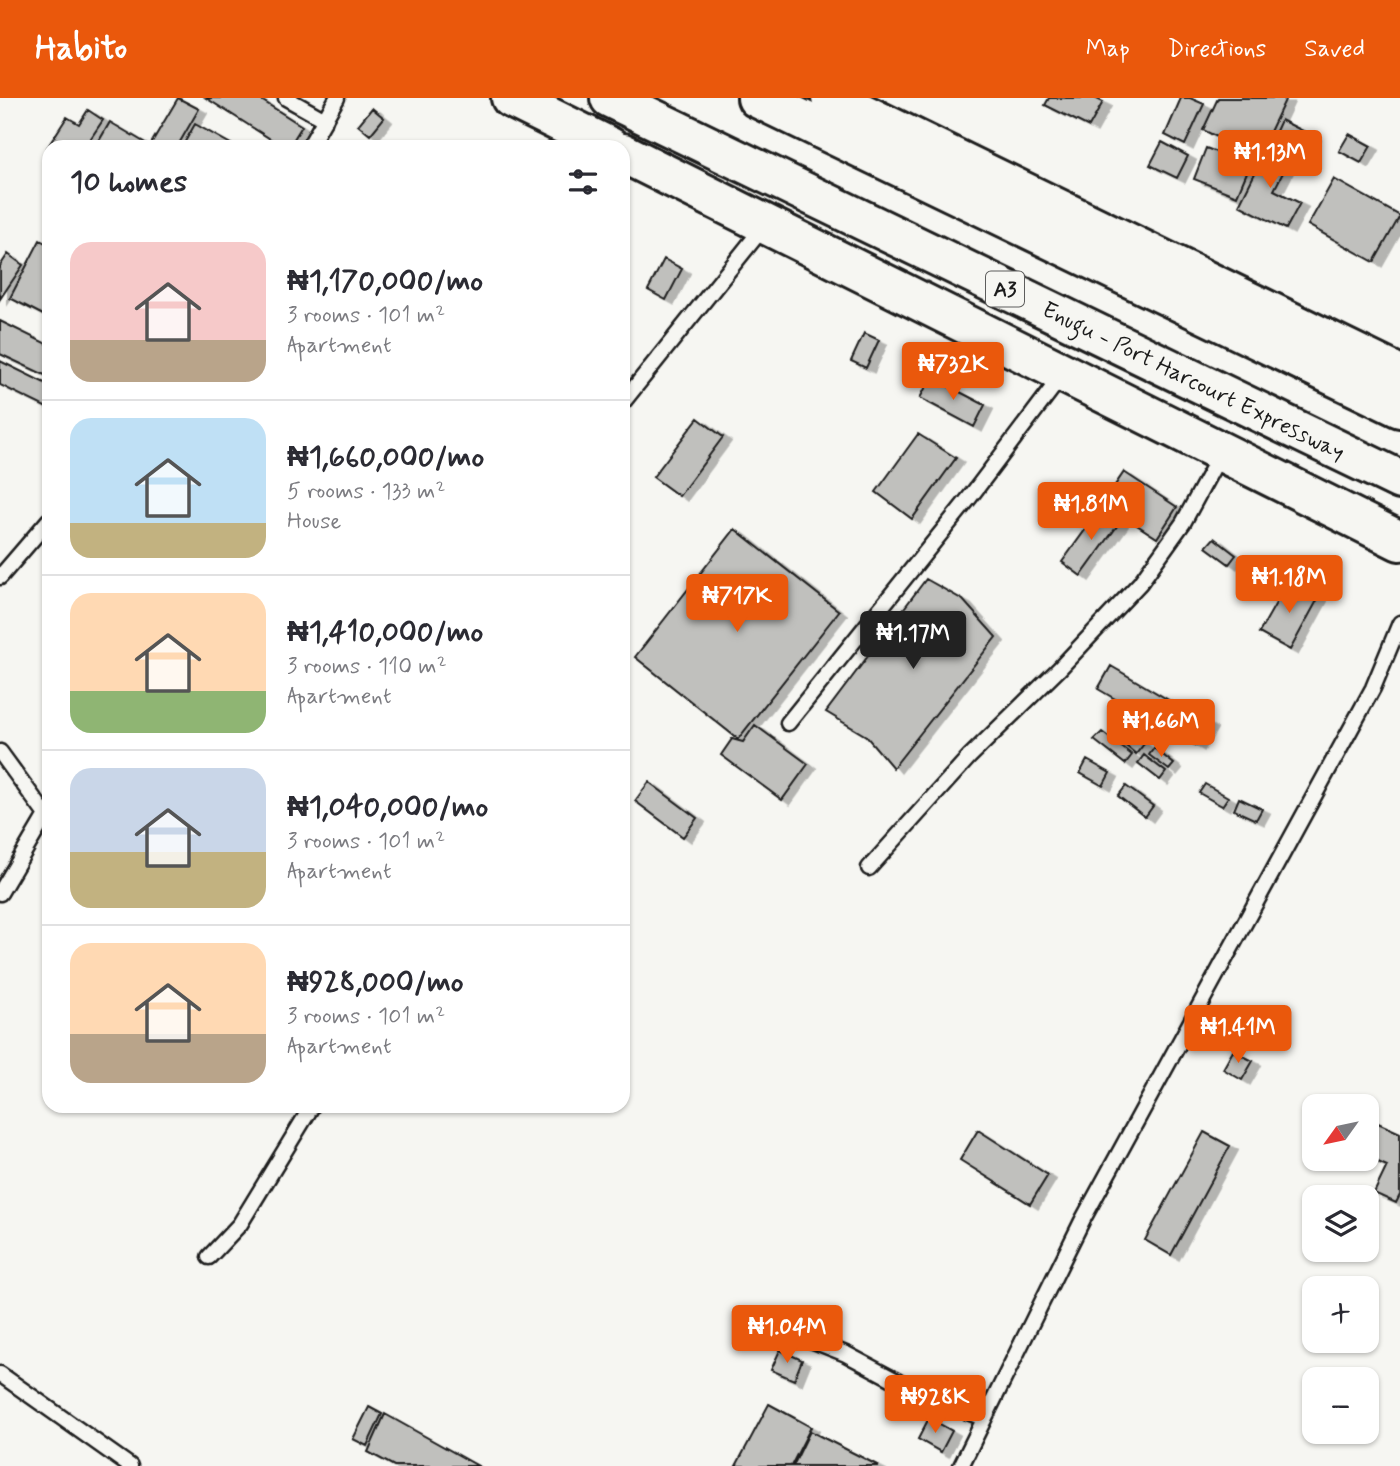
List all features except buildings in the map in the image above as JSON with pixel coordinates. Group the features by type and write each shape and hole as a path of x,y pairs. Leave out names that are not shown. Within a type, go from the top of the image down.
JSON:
{"main road":[{"path":"511,98 596,140"},
{"name":"Enugu - Port Harcourt Expressway","path":"610,98 1400,480"},
{"path":"757,98 1400,408"},
{"path":"831,98 1400,375"},
{"name":"A3","path":"630,156 1400,541"}],"lane":[{"path":"286,98 325,120"},
{"path":"313,140 337,98"},
{"path":"630,393 765,224"},
{"path":"788,723 970,497 1064,373"},
{"path":"869,868 970,757 1059,669 1140,583 1183,523 1222,452"},
{"path":"0,577 42,528"},
{"path":"961,1466 1082,1221 1373,688 1400,623"},
{"path":"0,752 42,810"},
{"path":"0,893 42,822"},
{"path":"209,1256 240,1224 308,1113"},
{"path":"788,1331 846,1354 921,1394 983,1418"},
{"path":"0,1374 130,1466"}]}
